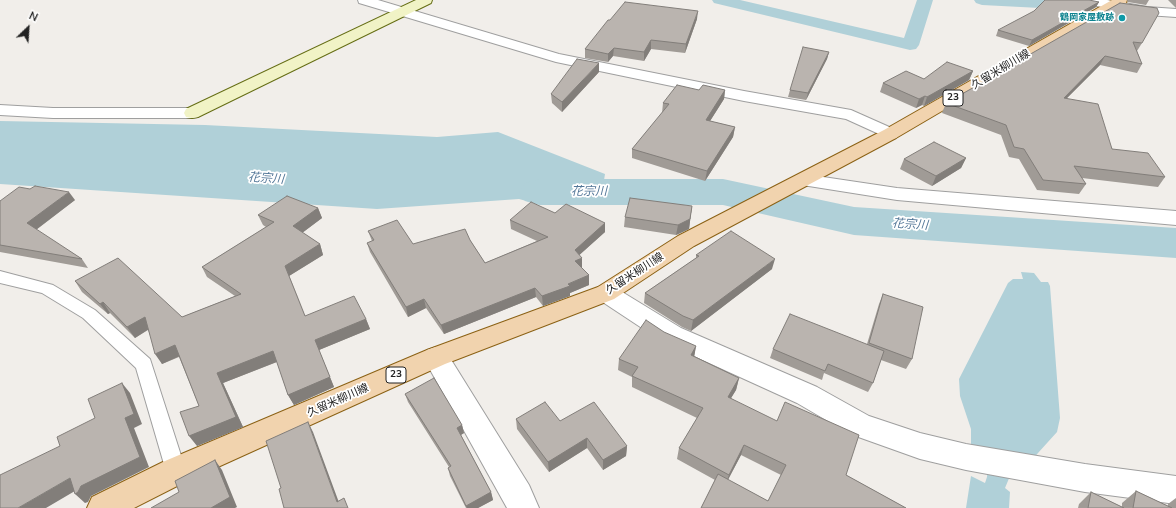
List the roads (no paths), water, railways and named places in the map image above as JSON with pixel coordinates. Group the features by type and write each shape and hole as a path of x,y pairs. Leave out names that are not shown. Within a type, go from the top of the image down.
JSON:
{"main road":[{"name":"久留米柳川線","path":"103,508 176,471 436,357 606,293 686,241 890,134 1116,3"}],"street":[{"path":"364,0 556,58 744,96 851,115 890,134"},
{"path":"0,110 53,113 192,113 426,0"},
{"path":"1085,0 1116,3 1147,11 1176,13"},
{"path":"803,180 897,194 1176,218"},
{"path":"606,293 672,335 807,395 860,425 920,446 966,457 1086,478 1176,490"},
{"path":"436,357 518,495 522,508"}],"lane":[{"path":"0,277 47,289 89,314 144,364 176,471"}],"water":[{"path":"0,121 205,125 437,137 498,132 605,174 600,205 541,205 519,199 377,209 0,184"},
{"path":"1021,272 1034,273 1041,282 1048,282 1050,286 1060,418 1057,432 1019,474 1010,476 1005,488 1010,492 1009,508 966,508 971,476 985,483 988,463 971,456 971,429 960,396 959,379 1008,283 1013,279 1023,279"}],"waterway":[{"path":"720,0 910,45 925,0"},
{"path":"982,0 1079,5"},
{"name":"花宗川","path":"540,192 723,192 854,221 1176,243"}],"place":[{"name":"鶴岡家屋敷跡","path":"1122,18"}]}
